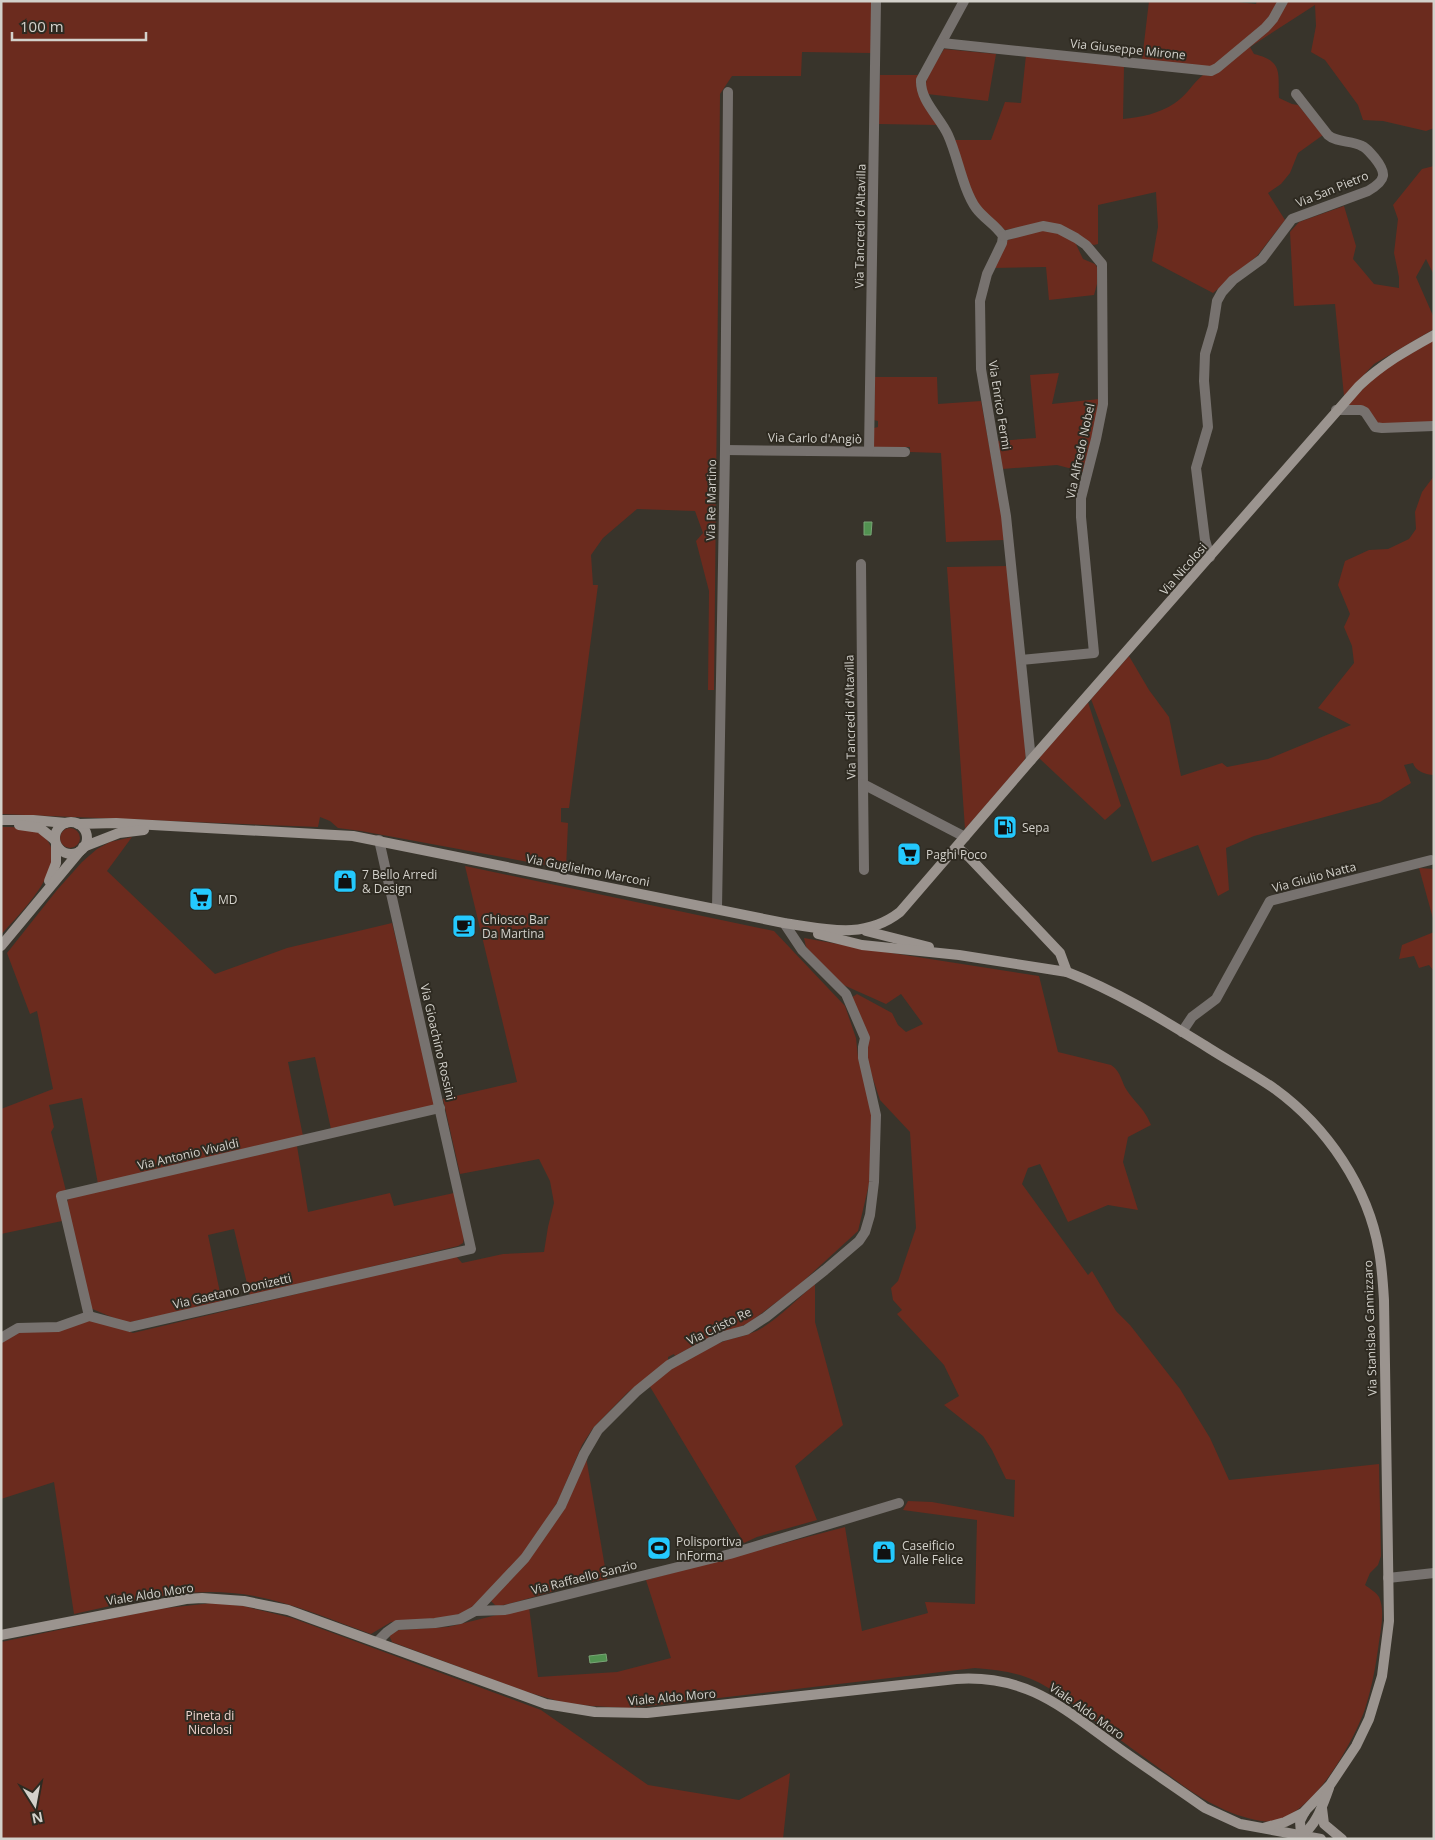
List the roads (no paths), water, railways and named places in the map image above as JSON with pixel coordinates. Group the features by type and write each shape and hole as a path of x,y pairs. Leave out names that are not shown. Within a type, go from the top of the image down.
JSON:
{"street":[{"name":"Via Tancredi d'Altavilla","path":"869,451 876,1"},
{"path":"964,1 921,80 922,92 947,133 960,166 968,194 976,208 995,225 1003,236"},
{"name":"Via Giuseppe Mirone","path":"942,43 1211,70 1217,68 1264,28 1273,19 1283,1"},
{"name":"Via Re Martino","path":"716,908 725,450 728,92"},
{"name":"Via San Pietro","path":"1210,557 1205,540 1196,468 1208,427 1204,381 1205,354 1213,327 1217,300 1234,280 1262,259 1292,219 1368,191 1377,186 1382,179 1382,167 1367,149 1361,145 1332,138 1328,135 1296,94"},
{"name":"Via Alfredo Nobel","path":"1003,236 1043,226 1059,230 1086,245 1102,264 1103,404 1081,498 1081,517 1094,653 1021,660"},
{"name":"Via Enrico Fermi","path":"1003,236 1002,243 987,274 980,301 981,369 1006,516 1031,760"},
{"name":"Via Nicolosi","path":"957,847 1336,410 1373,372 1434,335"},
{"path":"1336,410 1361,410 1365,412 1375,427 1434,426"},
{"name":"Via Carlo d'Angiò","path":"725,450 905,452"},
{"name":"Via Tancredi d'Altavilla","path":"861,564 863,784 965,837"},
{"path":"863,784 864,870"},
{"path":"1,821 33,820 78,824 180,828"},
{"path":"1,821 40,828 63,852 68,854 119,833 180,828"},
{"path":"44,894 56,863 58,829 66,823"},
{"path":"1,946 82,849 86,835 85,831 78,824"},
{"name":"Via Guglielmo Marconi","path":"180,828 353,836 379,840 830,930 860,930 875,927 889,921 900,912 957,847"},
{"name":"Via Gioachino Rossini","path":"379,840 471,1249"},
{"path":"957,847 970,858 1060,953 1068,972"},
{"name":"Via Giulio Natta","path":"1182,1032 1192,1016 1216,999 1270,901 1431,860"},
{"path":"784,922 862,945 959,954"},
{"name":"Via Cristo Re","path":"377,1642 398,1625 435,1623 460,1619 475,1611 525,1558 561,1506 584,1454 598,1430 637,1391 669,1365 720,1337 746,1330 766,1317 859,1241 865,1232 870,1215 874,1182 876,1114 863,1058 862,1048 865,1038 846,994 802,950 784,922"},
{"path":"860,930 959,954"},
{"name":"Via Stanislao Cannizzaro","path":"959,954 1068,972 1100,985 1182,1032 1275,1089 1297,1108 1337,1152 1363,1198 1379,1250 1382,1271 1389,1621 1382,1676 1369,1719 1356,1746 1330,1785"},
{"name":"Via Antonio Vivaldi","path":"89,1316 61,1196 440,1108"},
{"name":"Via Gaetano Donizetti","path":"89,1316 130,1327 471,1249"},
{"path":"1,1338 18,1328 58,1327 89,1316"},
{"name":"Via Raffaello Sanzio","path":"475,1611 505,1610 721,1556 899,1503"},
{"path":"1388,1578 1434,1573"},
{"name":"Viale Aldo Moro","path":"1,1635 164,1602 202,1598 244,1600 278,1607 546,1704 572,1709 624,1714 956,1678 977,1677 996,1679 1028,1688 1056,1702 1205,1808 1240,1824 1322,1839"},
{"path":"1330,1785 1322,1807 1306,1832 1301,1835 1300,1822 1306,1811 1330,1785"},
{"path":"1322,1807 1324,1824 1342,1839"},
{"path":"1258,1828 1285,1822 1306,1811"}],"place":[{"name":"Sepa","path":"1005,827"},
{"name":"Paghi Poco","path":"909,854"},
{"name":"7 Bello Arredi & Design","path":"345,881"},
{"name":"MD","path":"201,899"},
{"name":"Chiosco Bar Da Martina","path":"464,926"},
{"name":"Polisportiva InForma","path":"659,1548"},
{"name":"Caseificio Valle Felice","path":"884,1552"}],"park label":[{"name":"Pineta di Nicolosi","path":"210,1722"}]}
